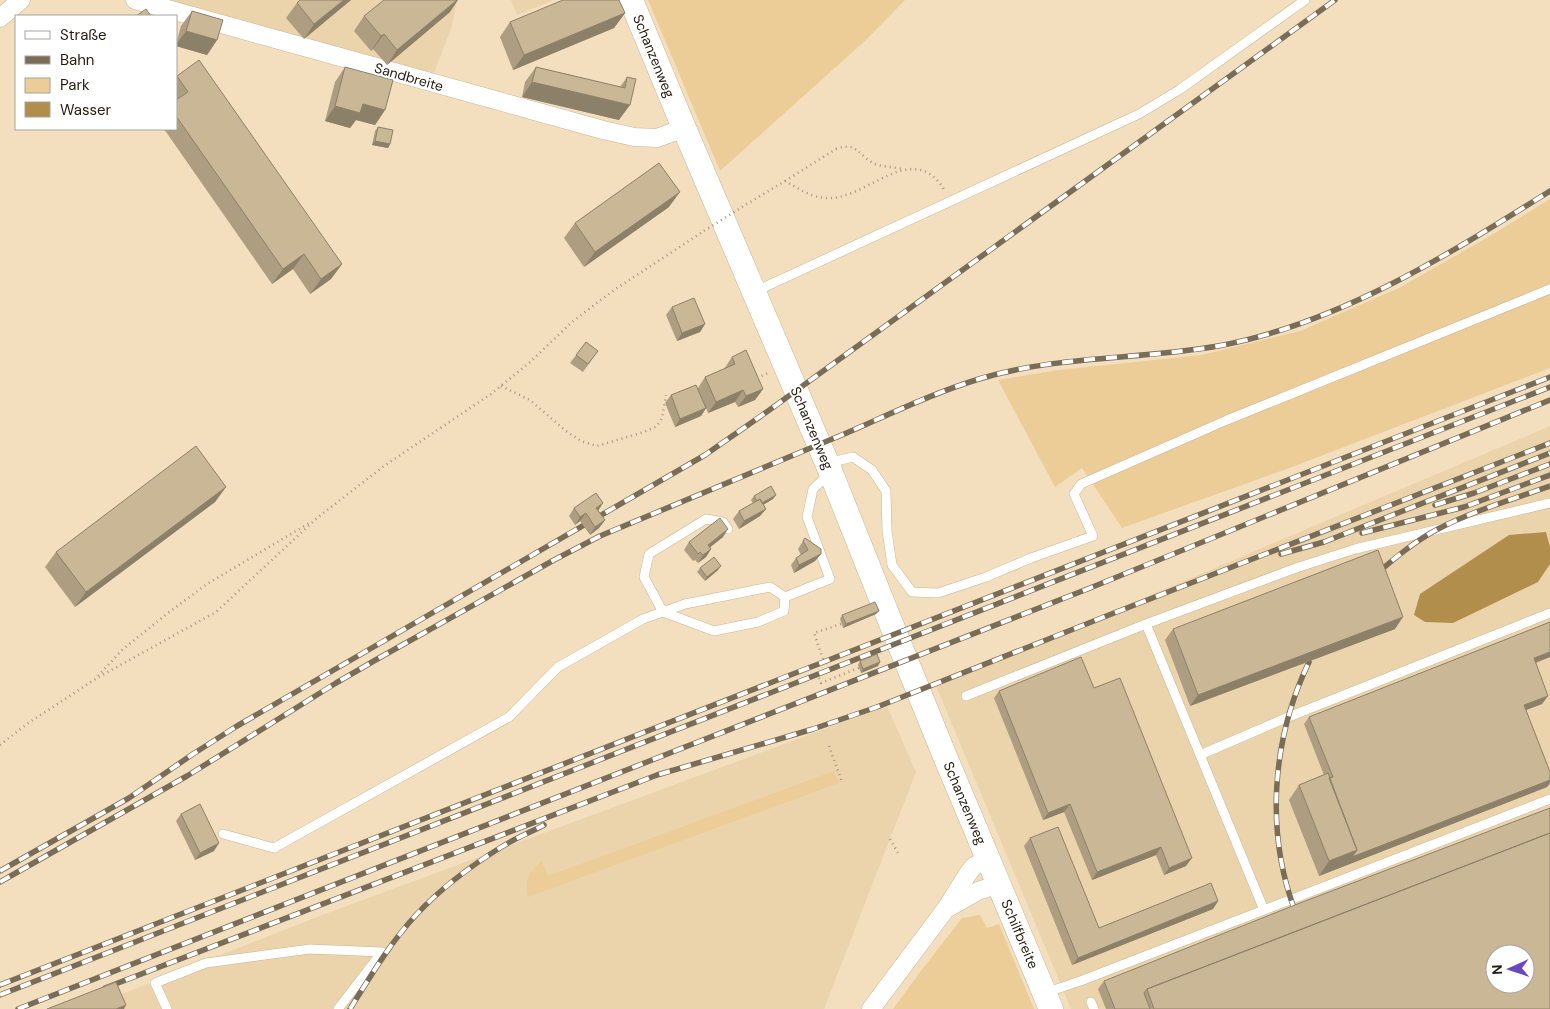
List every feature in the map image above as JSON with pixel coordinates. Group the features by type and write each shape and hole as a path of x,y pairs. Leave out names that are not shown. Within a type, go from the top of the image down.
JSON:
{"main road":[{"name":"Schanzenweg","path":"631,0 829,468 988,859"},
{"name":"Schilfbreite","path":"988,859 1048,1001"}],"street":[{"path":"0,18 21,0"},
{"name":"Sandbreite","path":"135,0 603,130 634,137 657,138 684,128"},
{"path":"871,1009 946,910 974,866 988,859"},
{"path":"946,910 978,891 999,884"}],"lane":[{"path":"754,292 1138,114 1179,90 1305,0"},
{"path":"786,597 830,579 807,517 813,489 829,468 852,457 872,470 886,492 887,531 892,565 912,592 938,593 1093,536 1074,494 1081,484 1245,413 1550,289"},
{"path":"966,696 1146,624 1296,568 1355,549 1550,503"},
{"path":"728,530 724,522 706,519 649,554 644,577 663,612 714,632 758,622 784,611 786,597"},
{"path":"223,834 274,848 509,717 558,667 643,619 685,604 770,587 786,597"},
{"path":"1200,755 1286,718 1550,613"},
{"path":"1146,624 1264,910"},
{"path":"1048,1001 1083,980 1550,799"},
{"path":"167,1009 155,983 206,963 310,950 382,952 338,1009"}],"path":[{"path":"0,745 27,724 94,680 216,612 316,518 384,466 491,394 529,363 572,322 614,290 704,231 836,149 844,146 855,148 875,164 922,170 939,181 951,201"},
{"path":"785,181 812,196 829,198 847,194 904,169"},
{"path":"757,378 772,371"},
{"path":"501,386 530,400 566,431 581,441 597,446 644,432 657,426 662,418 666,395"},
{"path":"94,680 122,650 207,584 316,518"},
{"path":"824,659 814,633 849,620"},
{"path":"819,678 821,683 866,666"},
{"path":"829,746 842,782"},
{"path":"890,839 898,853"}],"shaded area":[{"path":"165,0 457,0 452,26 432,78"},
{"path":"511,0 554,0 517,15"},
{"path":"1550,426 1550,1009 1071,1009 936,686"},
{"path":"887,706 916,772 824,1009 84,1009 317,917"}],"green space":[{"path":"648,0 905,0 866,40 720,171"},
{"path":"1550,199 1550,368 1292,467 1122,528 1082,468 1055,487 998,380 1058,370 1202,355 1300,331 1399,288"},
{"path":"834,771 839,783 528,897 527,881 534,869 542,861 548,876"},
{"path":"980,915 987,928 999,924 1034,1009 893,1009 962,918"}],"water":[{"path":"1546,532 1550,547 1550,564 1538,582 1453,623 1425,622 1414,615 1420,594 1509,535"}],"building":[{"path":"300,0 344,0 314,24 297,3"},
{"path":"384,0 457,0 397,50 384,34 381,36 364,16"},
{"path":"563,0 619,0 625,13 524,55 510,22"},
{"path":"146,9 150,15 137,15"},
{"path":"192,11 223,20 217,40 186,31"},
{"path":"199,60 342,264 321,279 304,254 283,269 178,119 178,99 188,92 178,75"},
{"path":"345,67 393,80 385,110 363,104 360,113 335,106"},
{"path":"536,67 625,88 627,77 636,79 630,105 532,82"},
{"path":"378,127 393,130 390,144 375,141"},
{"path":"659,163 680,192 595,252 575,223"},
{"path":"694,298 705,324 682,333 672,307"},
{"path":"586,342 598,351 588,364 576,355"},
{"path":"746,350 763,389 746,396 743,390 716,402 705,377 735,364 732,357"},
{"path":"696,385 706,408 680,419 671,395"},
{"path":"196,446 226,487 86,592 56,552"},
{"path":"771,486 776,495 762,503 760,499 757,501 754,496"},
{"path":"596,493 603,503 596,508 605,520 595,527 586,513 580,517 574,508"},
{"path":"760,499 766,509 744,521 739,511"},
{"path":"720,518 728,529 708,545 711,549 703,555 700,552 698,554 689,542"},
{"path":"805,538 821,549 821,554 799,565 796,558 808,550 803,541"},
{"path":"1378,550 1403,617 1198,695 1173,629"},
{"path":"714,557 721,566 707,577 700,568"},
{"path":"875,602 879,611 846,624 842,615"},
{"path":"1550,622 1550,652 1534,658 1548,696 1524,705 1550,772 1550,780 1352,857 1357,850 1329,778 1333,777 1309,717"},
{"path":"877,654 880,662 863,669 860,661"},
{"path":"1081,657 1094,688 1120,678 1192,858 1169,868 1161,847 1097,872 1070,804 1048,813 999,691"},
{"path":"1328,773 1357,850 1329,861 1299,785"},
{"path":"200,804 219,843 200,853 181,814"},
{"path":"1550,808 1550,833 1147,989 1144,993 1150,1009 1115,1009 1104,981 1300,903"},
{"path":"1058,827 1099,928 1211,883 1218,901 1078,958 1030,838"},
{"path":"1550,833 1550,1009 1154,1009 1147,989"},
{"path":"116,982 126,1005 116,1009 47,1009"}],"railway":[{"path":"0,871 129,798 237,726 705,455 1335,0"},
{"path":"0,882 187,776 379,658 600,536 925,399 979,379 1038,366 1218,346 1263,336 1306,322 1349,304 1432,262 1550,191"},
{"path":"0,985 1550,377"},
{"path":"0,995 1550,387"},
{"path":"18,1009 1090,588 1550,400"},
{"path":"105,988 657,775 813,729 877,707 1550,443"},
{"path":"1281,554 1324,542 1550,453"},
{"path":"1435,505 1474,493 1550,464"},
{"path":"1362,533 1464,507 1550,475"},
{"path":"1375,575 1413,544 1438,529 1479,511 1550,486"},
{"path":"1295,911 1285,880 1279,849 1276,817 1277,785 1280,754 1287,722 1309,662"},
{"path":"350,1009 389,949 407,926 446,886 508,843 544,825"}]}
